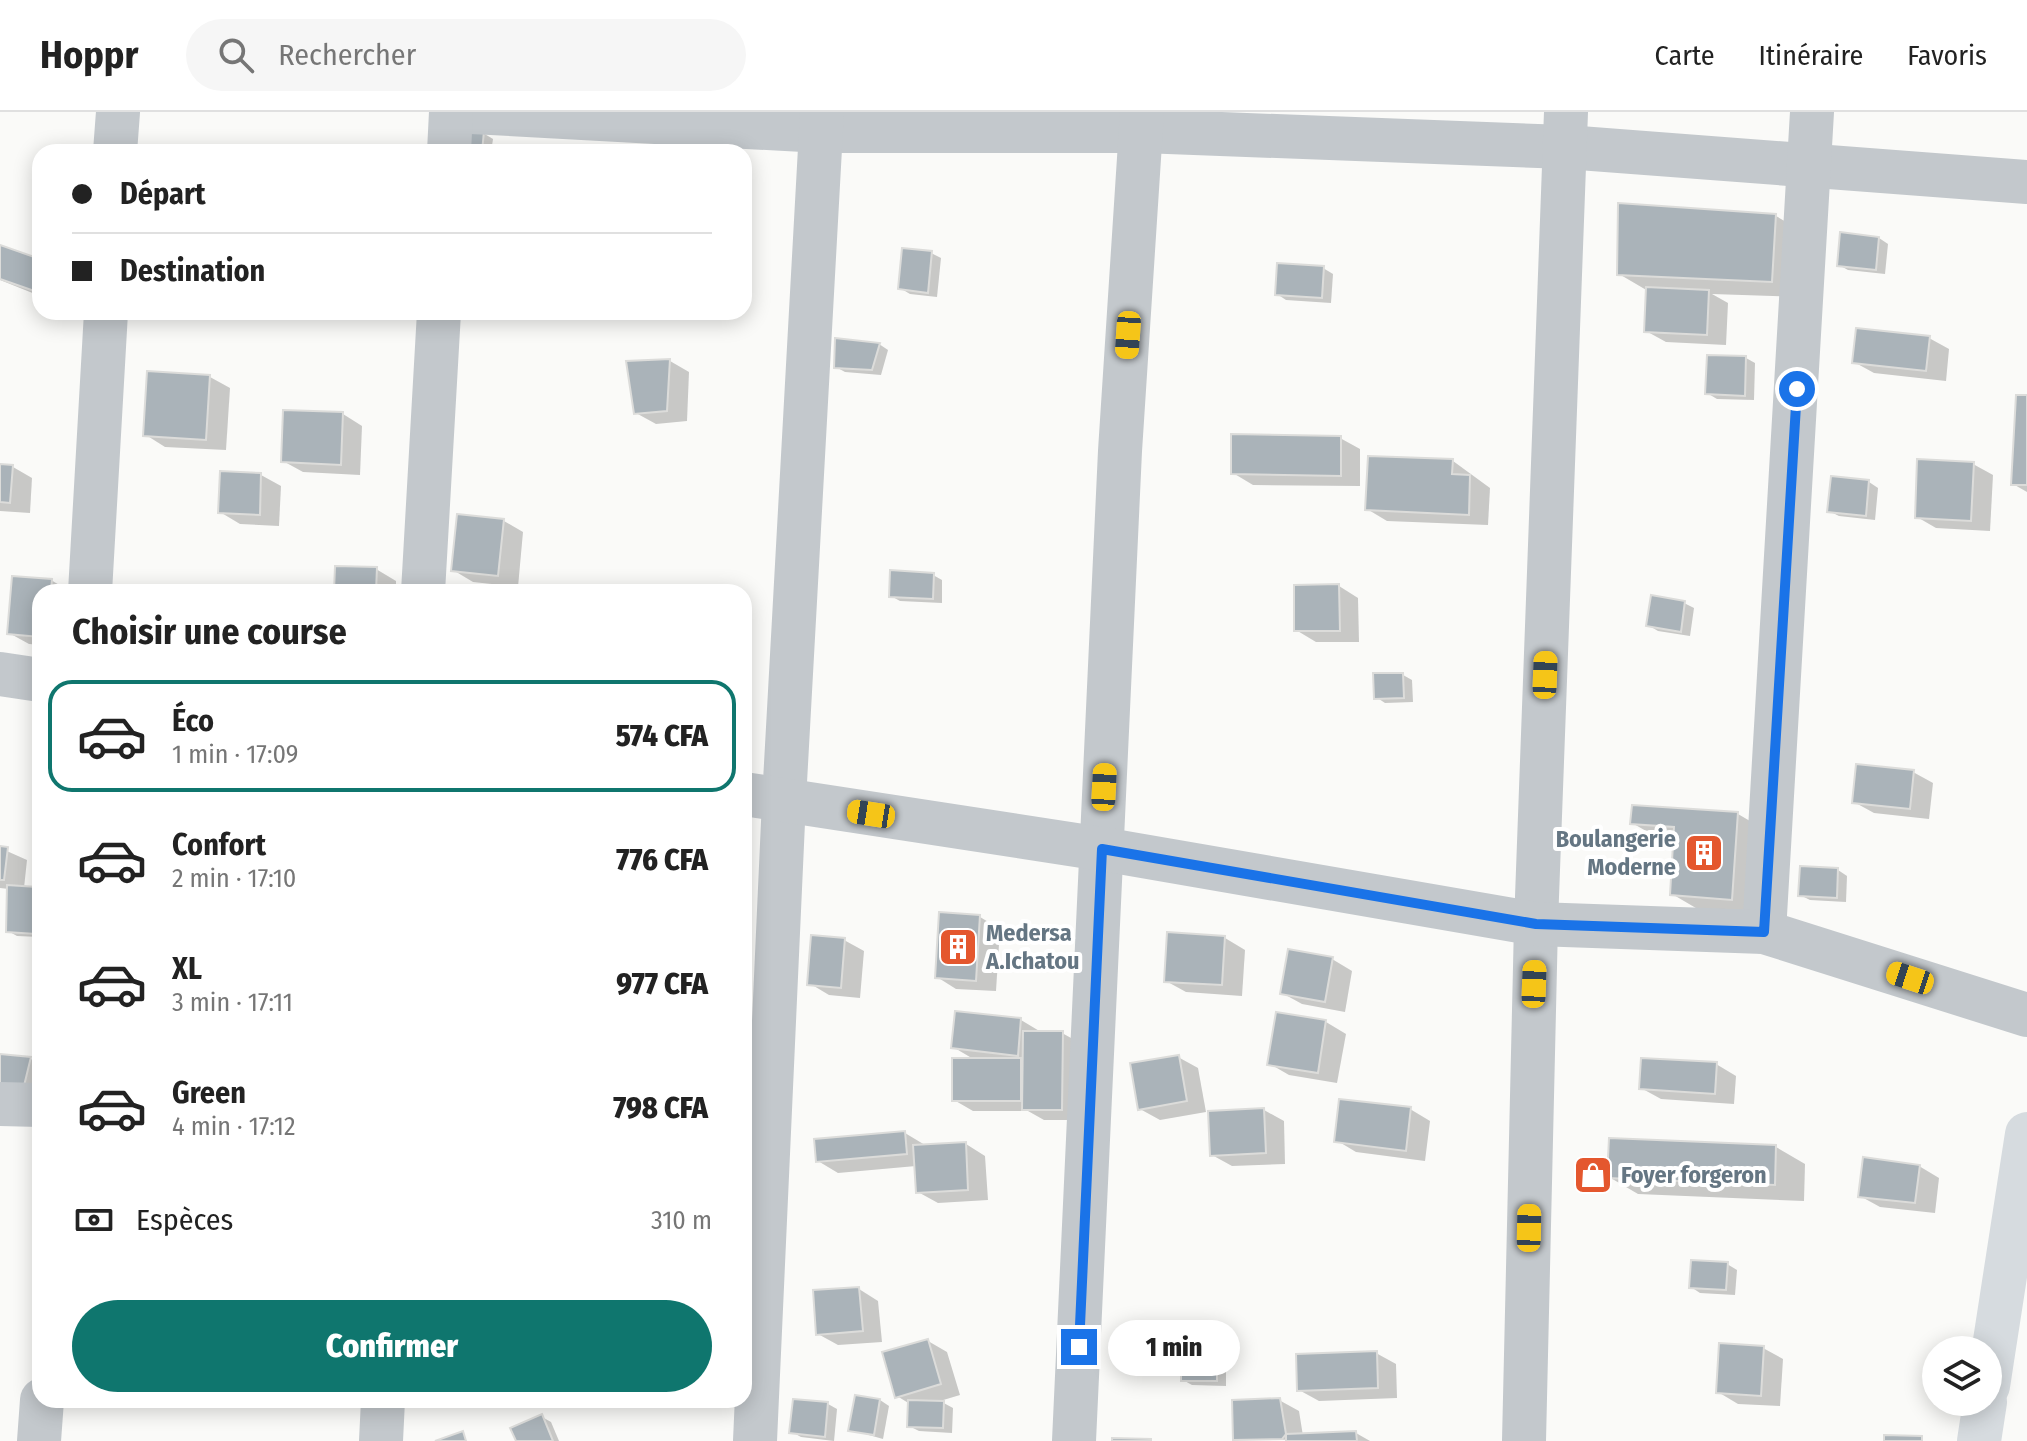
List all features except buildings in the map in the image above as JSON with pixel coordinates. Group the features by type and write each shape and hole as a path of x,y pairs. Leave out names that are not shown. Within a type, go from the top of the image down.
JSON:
{"main road":[{"path":"1996,1336 2027,1134"},
{"path":"1979,1441 1983,1416"}],"street":[{"path":"116,144 118,112"},
{"path":"449,144 451,112"},
{"path":"472,112 822,121 1142,121 1566,130 1810,166 2027,182"},
{"path":"1764,932 1812,112"},
{"path":"755,1441 756,1169 764,797 822,121"},
{"path":"1074,1441 1120,451 1142,121"},
{"path":"1524,1441 1536,924 1566,130"},
{"path":"90,584 106,320"},
{"path":"423,584 439,320"},
{"path":"0,674 32,679"},
{"path":"764,797 1102,849 1536,924 1764,932 2027,1015"},
{"path":"0,1104 32,1105"},
{"path":"39,1441 41,1408"},
{"path":"381,1441 383,1408"}],"place":[{"name":"Boulangerie Moderne","path":"1704,853"},
{"name":"Medersa A.Ichatou","path":"958,947"},
{"name":"Foyer forgeron","path":"1593,1175"}],"route":[{"path":"1079,1347 1102,849 1536,924 1764,932 1797,389"}]}
